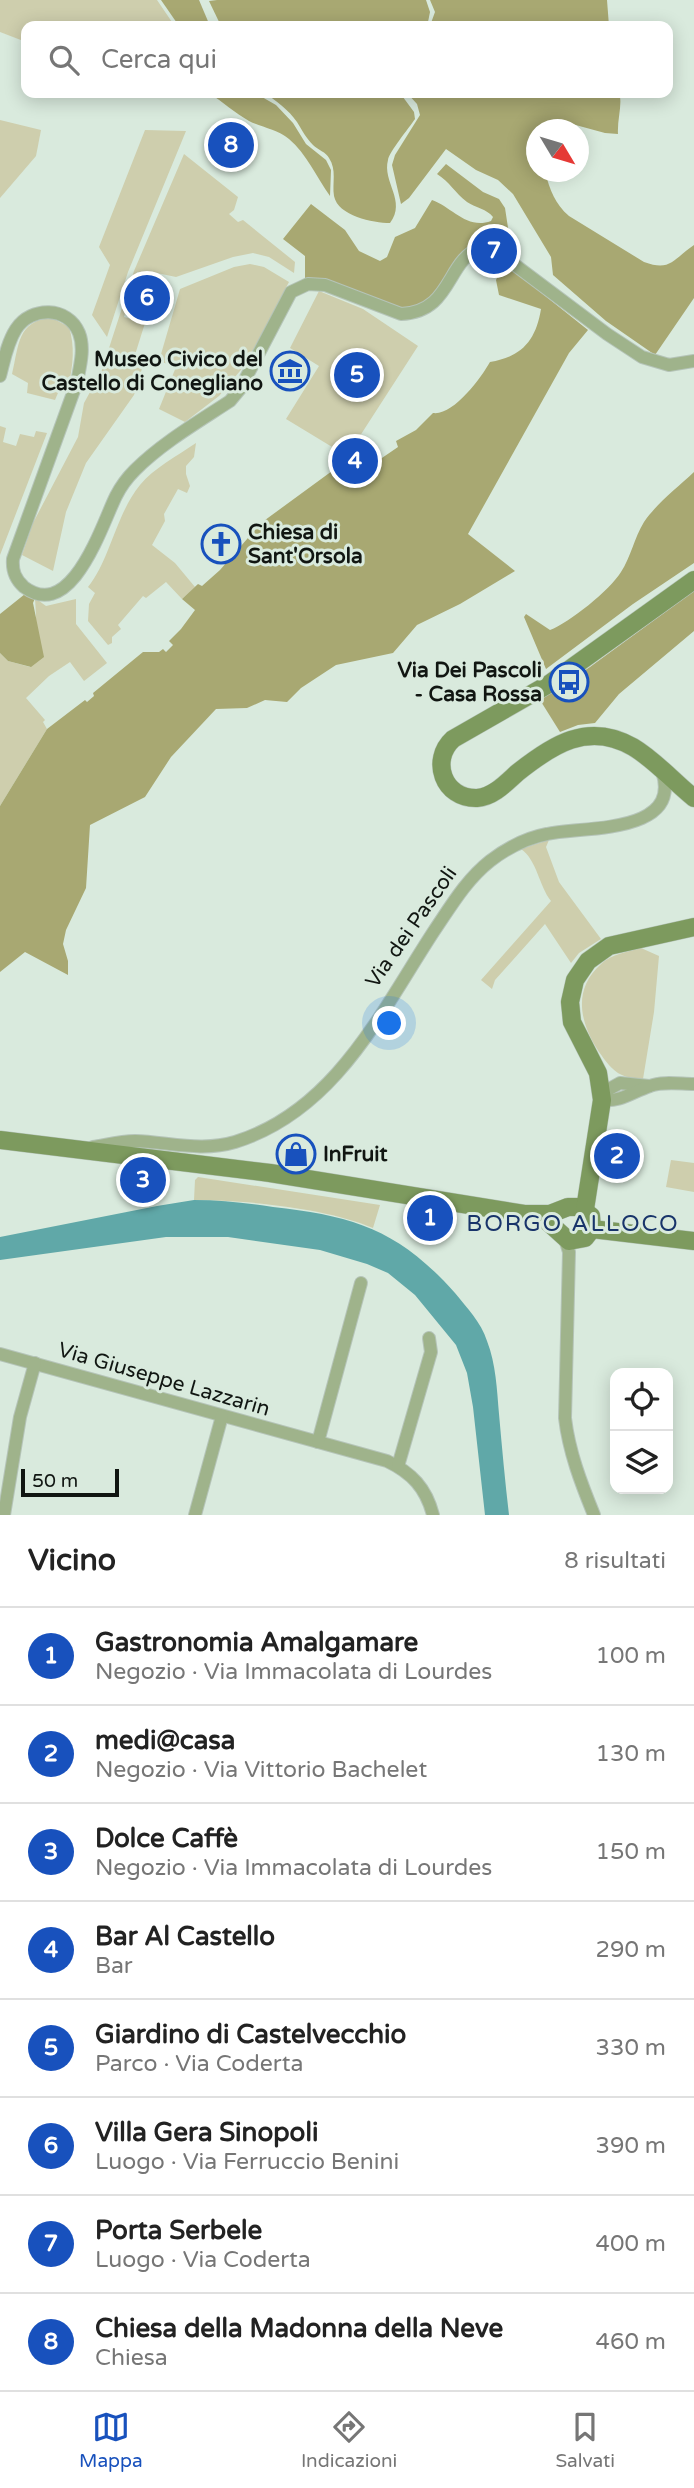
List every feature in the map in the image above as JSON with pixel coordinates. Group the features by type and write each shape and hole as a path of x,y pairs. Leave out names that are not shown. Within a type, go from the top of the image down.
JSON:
{"street":[{"path":"0,376 12,338 25,319 41,312 55,312 67,318 76,328 82,354 77,382 13,559 13,570 22,585 45,595 62,589 84,566 117,494 135,470 230,401 240,388 291,292 308,284 325,285 401,314 414,314 425,310 437,299 465,260 481,248"},
{"path":"507,259 642,357 669,365 694,361"},
{"path":"694,580 550,684 453,738 445,747 440,761 443,777 450,788 466,797 476,798 495,792 537,757 568,739 598,736 621,741 642,753 694,798"},
{"name":"Via dei Pascoli","path":"79,1150 134,1141 221,1146 258,1132 300,1108 327,1087 349,1060 452,905 476,874 506,850 532,837 622,825 643,818 655,809 661,800 665,785 662,771"},
{"path":"536,1215 566,1241 585,1238 582,1215 602,1096 593,1063 576,1033 570,1013 572,991 581,970 594,955 609,946 694,927"},
{"path":"593,1063 608,1077 620,1083 650,1086"},
{"path":"602,1096 620,1083"},
{"path":"597,1128 611,1108 650,1086 694,1084"},
{"path":"602,1096 613,1101 625,1098"},
{"path":"0,1140 270,1173 536,1215 582,1215 653,1235 694,1241"},
{"path":"582,1215 558,1219 566,1241 565,1418 567,1440 574,1464 594,1515"},
{"path":"318,1441 361,1283"},
{"path":"398,1466 431,1352 429,1338"},
{"name":"Via Giuseppe Lazzarin","path":"0,1354 378,1458 409,1474 429,1500 433,1515"},
{"path":"4,1515 20,1417 35,1363"},
{"path":"195,1515 222,1416"}],"green space":[{"path":"0,0 157,0 171,21 21,21 21,40 0,32"},
{"path":"161,0 199,0 208,21 176,21"},
{"path":"426,0 430,12 428,21 219,21 209,1"},
{"path":"430,0 607,0 609,21 432,21 435,12"},
{"path":"216,98 264,98 276,105 293,123 306,144 326,160 331,170 330,196 306,158 289,139 239,115"},
{"path":"272,98 404,98 414,112 415,119 388,160 388,176 396,207 390,223 366,220 342,209 334,196 333,167 328,156 315,147 282,106"},
{"path":"412,98 620,98 618,134 589,129 589,119 526,119 526,182 548,182 560,207 569,216 644,262 666,265 694,245 694,298 655,355 606,321 553,275 551,257 513,194 498,180 476,170 446,149 409,198 401,204 392,165 395,155 420,115 417,104"},
{"path":"0,120 41,130 36,156 0,198"},
{"path":"145,130 186,131 128,272 107,337 92,315 110,265 99,247"},
{"path":"184,154 238,197 234,210 229,214 238,222 243,220 295,262 294,273 269,257 253,253 233,257 176,277 137,272 124,317 145,323 134,358 144,362 134,395 86,463 66,512 53,571 22,555 33,523 78,437 84,403 98,382 134,271"},
{"path":"446,164 483,192 499,199 505,208 512,254 493,242 481,241 422,306 403,310 305,280 305,256 283,239 311,204 345,230 359,251 380,261 387,257 395,237 415,228 432,200 467,220 482,223 491,221 491,214 467,202 437,174"},
{"path":"504,263 588,330 569,353 468,534 515,571 460,604 417,625 393,653 336,665 301,688 287,702 265,700 247,708 216,709 171,757 145,797 90,825 86,888 66,930 63,944 68,961 68,975 25,952 0,972 0,806 47,729 85,700 87,702 94,696 93,693 143,652 159,652 163,649 166,652 173,645 169,641 195,610 182,599 198,584 202,586 220,570 261,523 343,463 357,472 370,453 379,460 398,447 396,441 416,430 433,413 449,409 457,402 473,386 490,362 511,356 526,345 535,330 541,309 499,295 496,280"},
{"path":"250,264 264,267 289,282 245,365 219,396 185,422 159,409 176,367 159,361 180,289 234,267"},
{"path":"319,291 363,309 418,346 347,456 286,419 319,366 290,348"},
{"path":"52,318 69,327 73,349 69,384 63,381 55,400 27,393 28,383 12,374 26,329 41,320"},
{"path":"0,426 6,428 3,442 16,446 20,434 34,437 36,431 47,433 0,555"},
{"path":"196,443 194,457 186,466 190,486 187,493 178,489 164,514 165,521 152,545 175,563 195,587 182,599 166,582 146,598 143,596 118,625 121,629 108,645 88,621 89,604 95,593 88,587 102,564 125,509 140,485 159,468"},
{"path":"694,472 694,563 633,604 546,669 524,617 526,614 550,630 568,621 588,605 608,588 621,572 649,515"},
{"path":"694,591 694,631 619,694 595,723 578,725 560,732 540,700"},
{"path":"25,594 35,598 33,603 44,657 31,667 8,661 0,653 0,614"},
{"path":"35,598 46,606 76,599 76,624 107,663 84,681 70,662 49,676 26,698 45,720 43,722 47,729 0,806 0,653 8,661 30,667 36,615"},
{"path":"549,840 546,847 559,882 601,939 579,953 571,963 545,924 495,980 492,989 481,980 551,901 531,860 521,849"},
{"path":"641,948 659,956 654,1012 643,1079 624,1076 609,1065 592,1041 582,1007 586,985 601,964 615,956"},
{"path":"671,1160 694,1163 694,1192 666,1187"},
{"path":"198,1177 380,1205 373,1228 333,1215 285,1206 194,1200 195,1180"}],"water":[{"path":"194,1200 302,1211 351,1222 394,1240 414,1254 455,1293 481,1328 490,1350 497,1386 509,1515 485,1515 473,1407 467,1373 456,1345 415,1295 388,1273 320,1250 228,1237 166,1237 0,1260 0,1237"}],"tunnel":[{"path":"481,248 493,250 507,259"}],"place":[{"name":"Chiesa della Madonna della Neve","path":"231,145"},
{"name":"Porta Serbele","path":"494,251"},
{"name":"Villa Gera Sinopoli","path":"147,298"},
{"name":"Museo Civico del Castello di Conegliano","path":"290,371"},
{"name":"Giardino di Castelvecchio","path":"357,375"},
{"name":"Bar Al Castello","path":"355,461"},
{"name":"Chiesa di Sant'Orsola","path":"221,544"},
{"name":"Via Dei Pascoli - Casa Rossa","path":"569,682"},
{"name":"InFruit","path":"296,1154"},
{"name":"medi@casa","path":"617,1156"},
{"name":"Dolce Caffè","path":"143,1180"},
{"name":"Gastronomia Amalgamare","path":"430,1218"}],"district":[{"name":"BORGO ALLOCO","path":"573,1223"}]}
